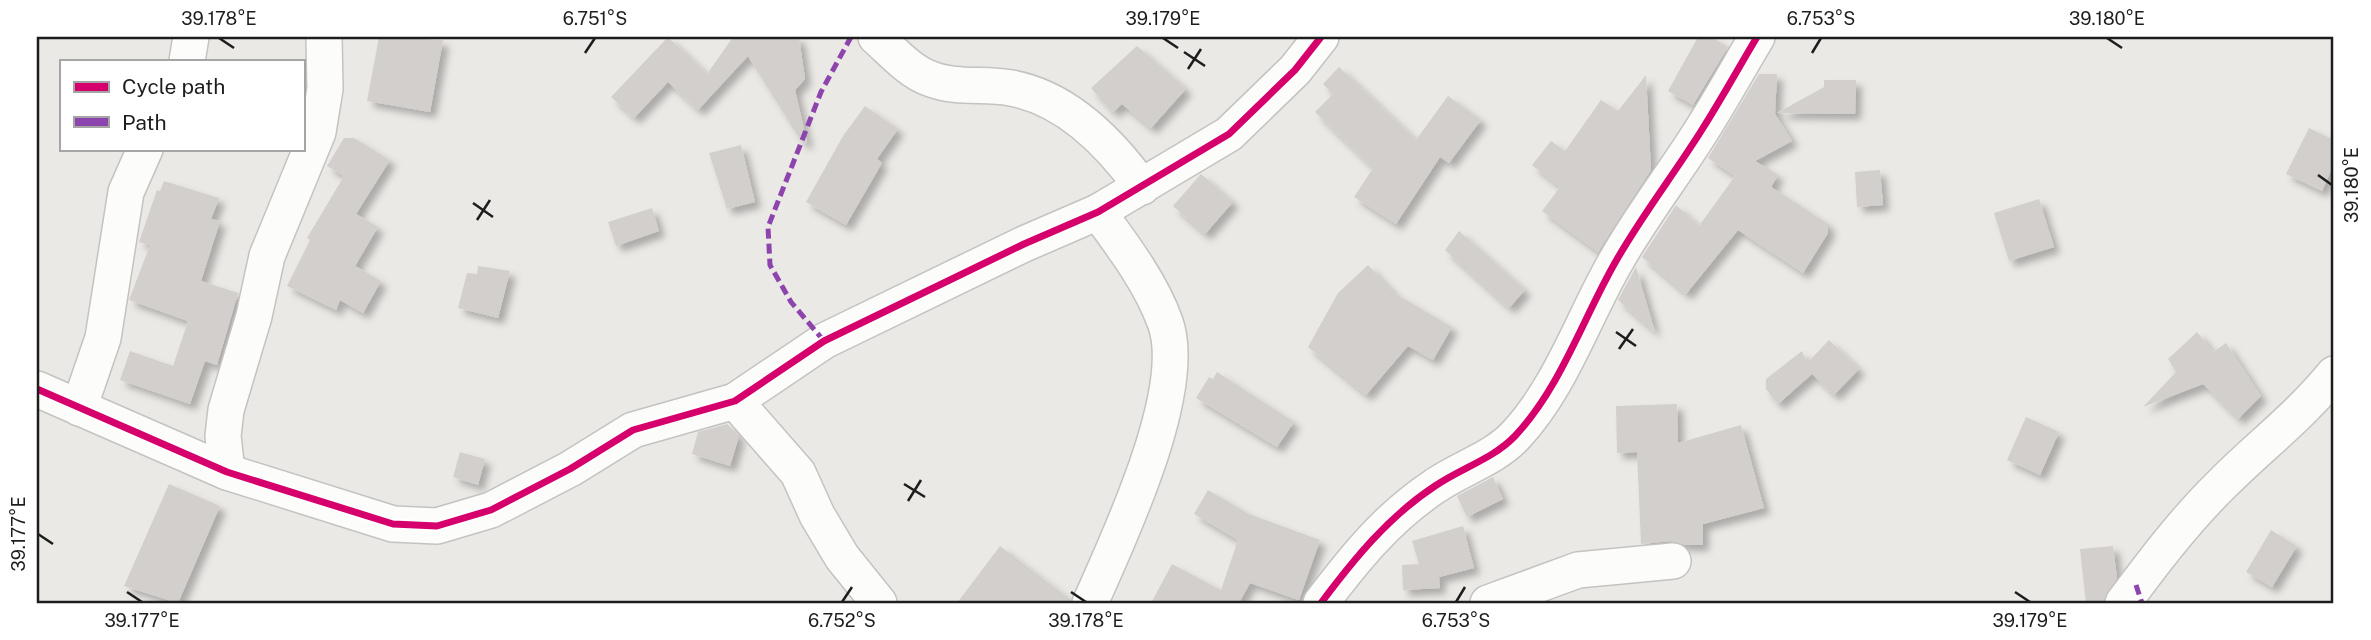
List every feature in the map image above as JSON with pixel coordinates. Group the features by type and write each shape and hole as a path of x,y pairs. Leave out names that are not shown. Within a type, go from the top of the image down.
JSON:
{"street":[{"path":"187,60 191,37"},
{"path":"227,472 223,436 226,410 240,369 267,256 318,132 325,89 324,37"},
{"path":"876,37 928,78 946,84 1014,88 1070,114 1117,153 1142,187"},
{"path":"37,389 227,472 393,524 437,526 491,510 570,469 633,430 735,401 824,341 1024,244 1098,212 1229,134 1295,70 1321,37"},
{"path":"1321,603 1376,534 1405,507 1437,484 1493,454 1515,436 1530,418 1565,363 1600,290 1639,221 1702,129 1757,37"},
{"path":"79,408 103,338 126,192 145,150"},
{"path":"1090,603 1150,453 1166,393 1171,356 1166,323 1123,246 1098,212"},
{"path":"2123,603 2158,555 2221,484 2317,396 2334,374"},
{"path":"735,401 797,473 817,515 842,556 879,603"},
{"path":"1488,603 1578,570 1673,561"}],"building":[{"path":"379,37 443,40 430,112 367,101"},
{"path":"668,37 707,74 733,37 799,37 805,79 795,90 807,142 803,144 748,56 698,110 668,82 634,118 611,97"},
{"path":"1698,37 1711,37 1728,47 1693,105 1668,91"},
{"path":"1137,46 1186,89 1151,128 1122,104 1113,112 1091,88"},
{"path":"1339,67 1416,140 1448,96 1481,120 1449,163 1440,157 1396,224 1354,197 1373,168 1315,112 1333,94 1323,84"},
{"path":"1759,74 1777,74 1775,114 1792,141 1755,161 1778,175 1771,187 1828,224 1828,233 1803,273 1738,230 1686,294 1642,257 1676,205 1699,226 1735,176 1708,158"},
{"path":"1646,75 1651,170 1598,252 1542,211 1560,187 1532,165 1551,141 1565,151 1601,100 1618,111"},
{"path":"1824,80 1856,80 1855,114 1777,113 1824,87"},
{"path":"865,106 898,129 877,159 882,163 846,225 806,202 843,136"},
{"path":"2309,128 2334,140 2334,164 2322,191 2286,174"},
{"path":"344,138 354,138 390,160 356,214 378,227 355,266 381,281 363,313 340,300 336,310 287,286 310,240 307,238 344,176 327,166"},
{"path":"741,145 755,202 727,209 709,153"},
{"path":"1880,170 1883,205 1857,207 1855,172"},
{"path":"1201,174 1233,202 1205,234 1173,206"},
{"path":"164,181 219,198 211,219 220,221 201,281 238,293 217,365 205,361 190,404 120,380 130,351 173,366 188,321 129,300 150,245 139,242 157,190 160,191"},
{"path":"2039,199 2054,247 2009,261 1994,213"},
{"path":"652,208 659,231 616,246 608,222"},
{"path":"1459,231 1525,290 1509,308 1445,250"},
{"path":"1368,265 1394,293 1452,327 1433,360 1408,346 1366,395 1308,347 1338,293"},
{"path":"478,266 510,271 498,318 458,308 467,273 477,274"},
{"path":"1636,267 1655,332 1618,300"},
{"path":"2197,332 2213,352 2226,343 2261,396 2238,419 2203,384 2143,407 2176,372 2168,359"},
{"path":"1829,340 1859,369 1834,395 1812,374 1778,404 1766,389 1766,379 1802,351 1807,363"},
{"path":"1217,372 1294,422 1277,447 1196,398 1209,377 1213,379"},
{"path":"1677,404 1678,443 1741,425 1764,508 1703,524 1703,545 1685,545 1671,541 1641,544 1637,452 1617,453 1616,406"},
{"path":"2026,417 2059,432 2040,475 2007,460"},
{"path":"727,424 739,436 730,466 692,454 698,432"},
{"path":"460,452 485,459 478,485 453,477"},
{"path":"1493,477 1503,499 1467,517 1457,496"},
{"path":"169,484 220,506 178,603 124,586"},
{"path":"1208,490 1249,514 1320,540 1299,600 1250,583 1240,601 1245,603 1151,603 1172,564 1221,590 1238,540 1194,514"},
{"path":"1463,526 1474,568 1439,577 1440,588 1403,590 1402,565 1419,564 1412,541"},
{"path":"2271,530 2297,546 2272,587 2246,572"},
{"path":"1000,546 1071,600 1070,603 957,603"},
{"path":"2113,546 2117,578 2103,602 2086,603 2080,549"}],"marked path":[{"path":"824,341 791,302 770,265 768,227 821,92 851,37"},
{"path":"2136,585 2142,603"}],"cycle path":[{"path":"37,389 227,472 393,524 437,526 491,510 570,469 633,430 735,401 824,341 1024,244 1098,212 1229,134 1295,70 1321,37"},
{"path":"1321,603 1359,555 1402,511 1445,480 1497,451 1515,436 1531,417 1546,396 1626,244 1703,128 1757,37"}]}
